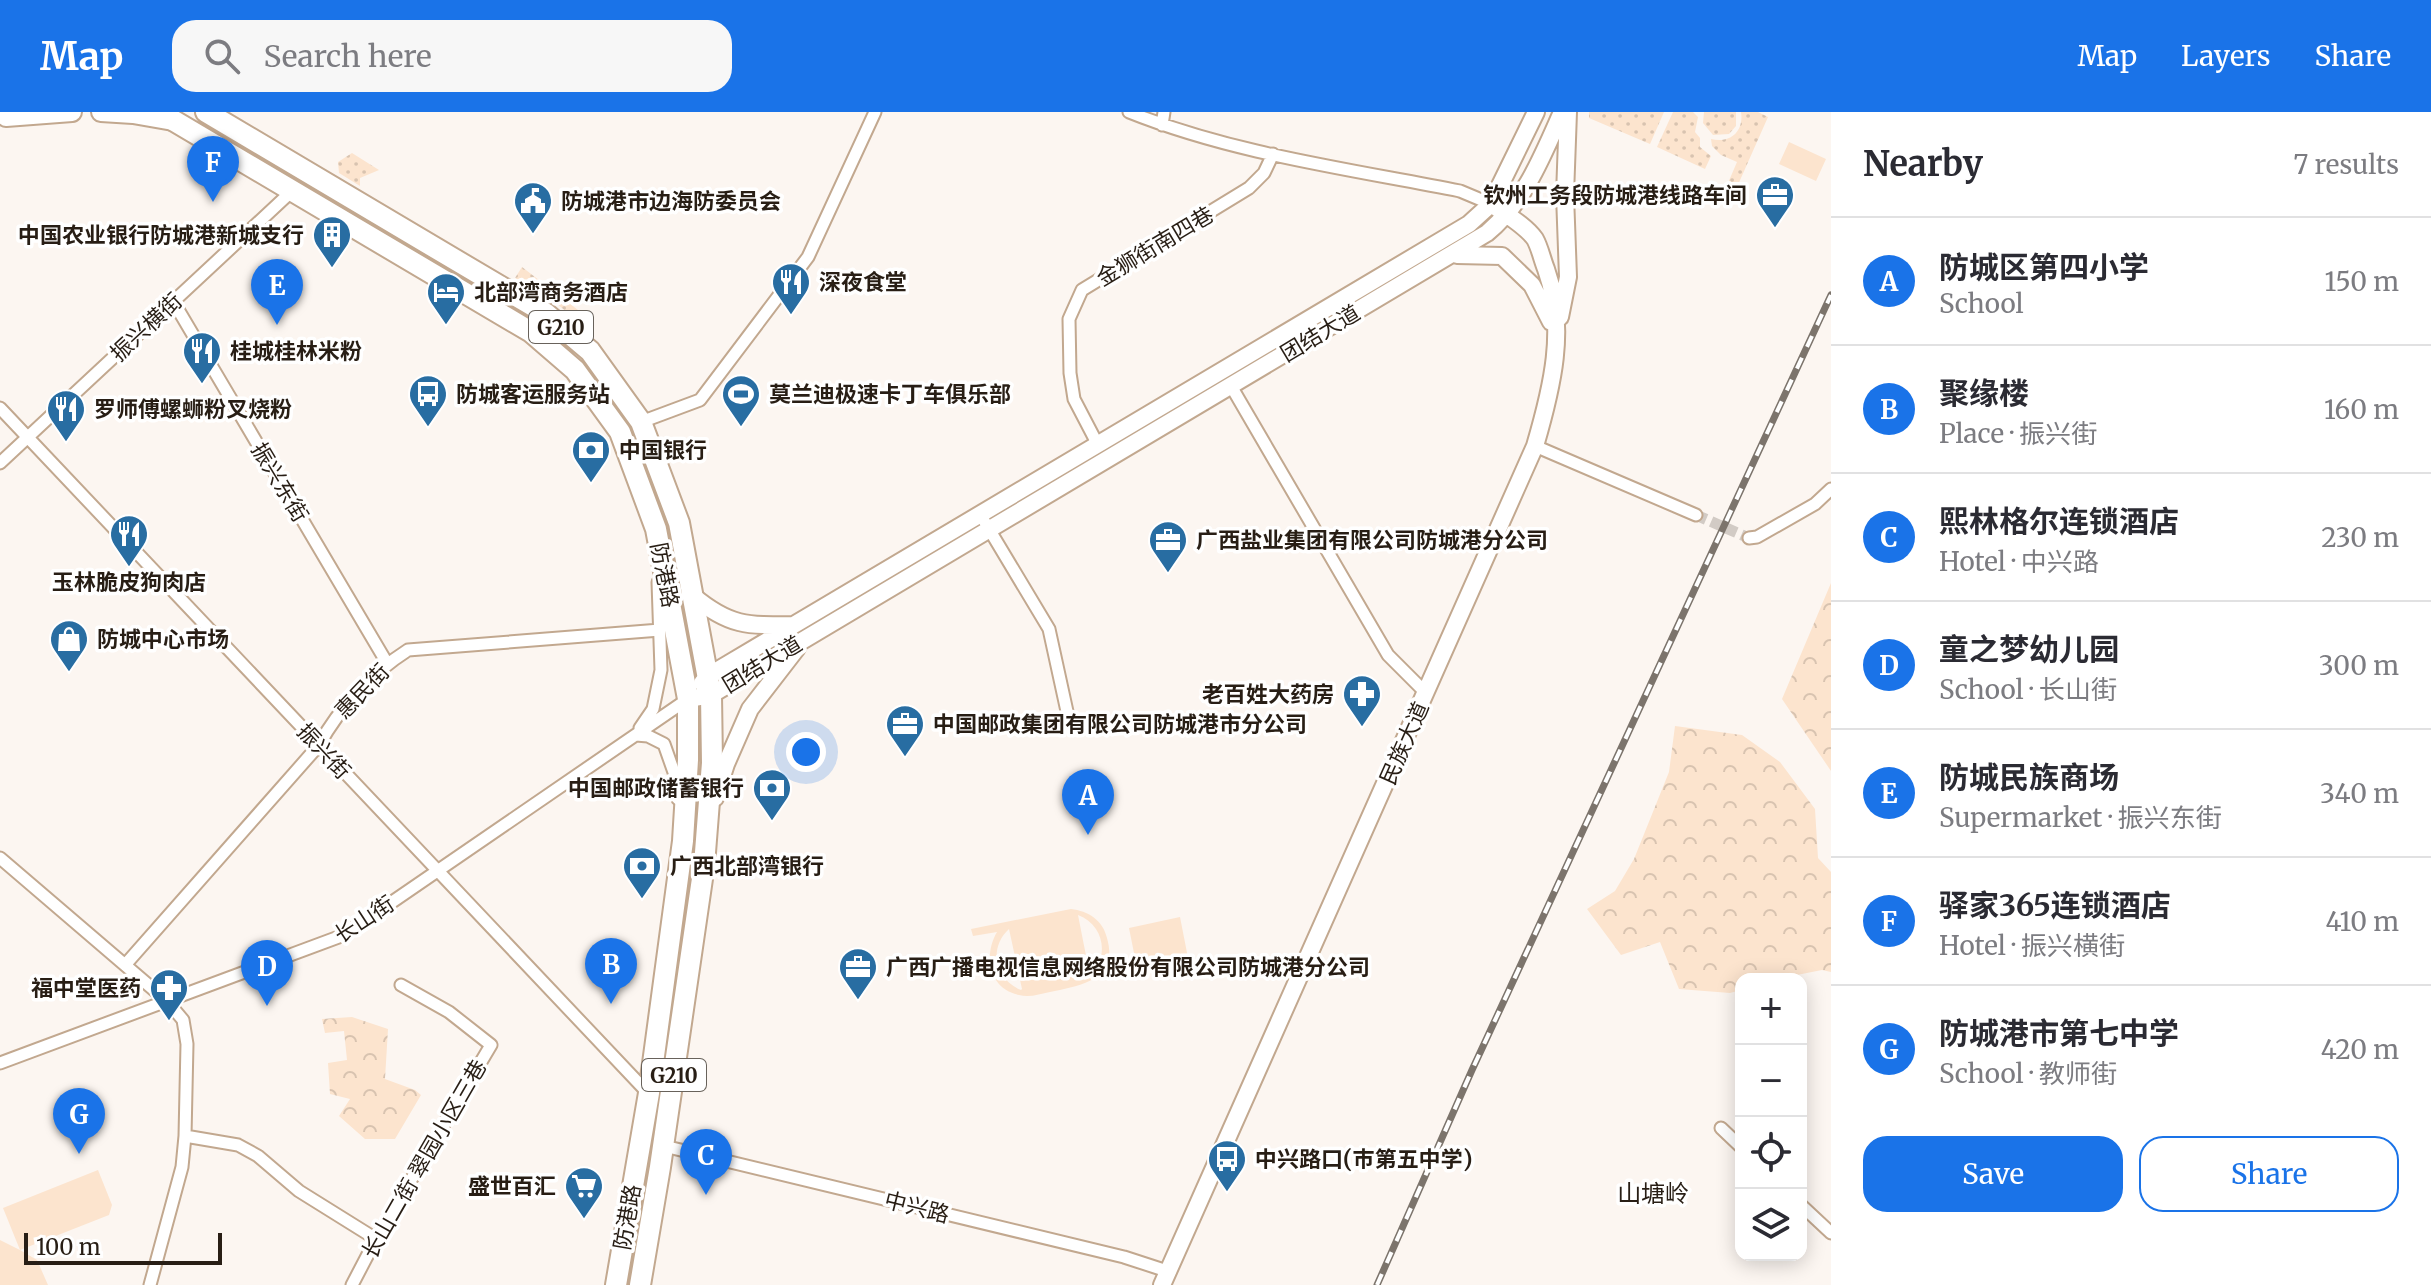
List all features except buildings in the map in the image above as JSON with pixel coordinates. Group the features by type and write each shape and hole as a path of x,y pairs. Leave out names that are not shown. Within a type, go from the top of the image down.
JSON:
{"highway":[{"name":"防港路","path":"206,112 545,313 590,351 641,422 679,523 710,685 712,763 708,819 664,1146 640,1285"},
{"name":"防港路","path":"168,117 531,332 575,370 620,432 656,529 688,699 688,760 683,841 649,1093 616,1285"}],"main road":[{"path":"7,116 72,112"},
{"path":"101,112 168,117"},
{"name":"团结大道","path":"688,699 794,625 1469,224 1491,204 1536,112"},
{"path":"1557,334 1568,277 1565,112"},
{"name":"团结大道","path":"710,685 804,640 1487,233 1508,216 1530,182 1565,112"},
{"name":"民族大道","path":"1166,1278 1535,446 1555,364 1557,334 1550,283 1536,241 1491,204"},
{"path":"1451,255 1476,253 1502,256 1532,285 1557,334"},
{"path":"693,596 714,613 733,622 762,626 794,625"},
{"path":"708,819 726,764 750,709 804,640"}],"street":[{"path":"641,422 700,400 802,266 875,112"},
{"path":"1129,112 1162,125 1273,154 1460,191 1491,204"},
{"path":"1162,125 1164,112"},
{"name":"金狮街南四巷","path":"1098,445 1074,399 1070,373 1069,319 1082,290 1249,188 1264,173 1273,154"},
{"name":"振兴横街","path":"0,463 292,191"},
{"name":"振兴东街","path":"173,301 387,663"},
{"path":"1231,386 1388,655 1426,693"},
{"name":"振兴街","path":"0,408 649,1093"},
{"path":"1535,446 1696,515"},
{"path":"1749,538 1757,537 1815,504 1831,489"},
{"path":"980,514 1049,629 1068,716"},
{"path":"635,735 653,709 661,670 656,529"},
{"name":"惠民街","path":"125,965 319,745 331,723 387,663 408,650 660,630"},
{"name":"长山街","path":"0,1063 344,935 688,699"},
{"path":"635,735 648,736 664,744 676,778 683,841"},
{"path":"0,858 167,1001 183,1020 187,1044 182,1167 150,1285"},
{"name":"长山二街 翠园小区三巷","path":"352,1285 491,1045 449,1012 401,985"},
{"path":"1721,1128 1735,1141"},
{"path":"185,1136 238,1145 258,1156 299,1191 376,1239"},
{"name":"中兴路","path":"664,1146 1124,1257 1166,1278"},
{"path":"1807,1211 1831,1233"}],"green space":[{"path":"1589,112 1664,112 1650,144 1589,118"},
{"path":"1673,112 1693,112 1698,117 1695,132 1700,138 1700,147 1711,156 1705,169 1657,147"},
{"path":"1704,112 1736,112 1736,126 1729,134 1713,135 1703,123"},
{"path":"1741,112 1758,112 1768,117 1737,187 1728,183 1737,162 1721,155 1712,146 1711,139 1725,140 1735,134 1740,125"},
{"path":"1789,142 1826,159 1816,181 1779,164"},
{"path":"352,153 379,170 360,178 360,186 339,173 338,162"},
{"path":"522,267 578,310 573,317 515,278"},
{"path":"1831,583 1831,771 1782,699"},
{"path":"1675,726 1742,735 1780,762 1815,809 1818,858 1831,872 1831,972 1735,973 1735,992 1679,989 1660,942 1621,955 1587,909 1615,891 1634,859 1669,772"},
{"path":"1077,910 1089,914 1102,926 1109,952 1107,963 1094,978 1073,987 1019,995 1009,992 995,979 990,951 997,932 973,936 971,929","holes":["1078,915 1094,926 1101,942 1100,959 1090,976","1009,929 1022,989 1021,990 1005,979 997,963 998,945"]},
{"path":"1180,917 1189,963 1138,973 1129,928"},
{"path":"352,1017 388,1029 385,1079 421,1095 395,1139 365,1139 339,1116 350,1099 330,1094 328,1063 347,1060 344,1031 325,1033 322,1019"},
{"path":"98,1170 112,1205 109,1215 20,1250 3,1208"},
{"path":"0,1240 37,1260 48,1285 0,1285"}],"tunnel":[{"path":"1696,515 1749,538"}],"railway":[{"path":"1377,1285 1472,1070 1831,295"}],"place":[{"name":"驿家365连锁酒店","path":"213,202"},
{"name":"钦州工务段防城港线路车间","path":"1775,229"},
{"name":"防城港市边海防委员会","path":"533,235"},
{"name":"中国农业银行防城港新城支行","path":"332,269"},
{"name":"深夜食堂","path":"791,316"},
{"name":"防城民族商场","path":"277,325"},
{"name":"北部湾商务酒店","path":"446,326"},
{"name":"桂城桂林米粉","path":"202,385"},
{"name":"防城客运服务站","path":"428,428"},
{"name":"莫兰迪极速卡丁车俱乐部","path":"741,428"},
{"name":"罗师傅螺蛳粉叉烧粉","path":"66,443"},
{"name":"中国银行","path":"591,484"},
{"name":"玉林脆皮狗肉店","path":"129,568"},
{"name":"广西盐业集团有限公司防城港分公司","path":"1168,574"},
{"name":"防城中心市场","path":"69,673"},
{"name":"老百姓大药房","path":"1362,728"},
{"name":"中国邮政集团有限公司防城港市分公司","path":"905,758"},
{"name":"中国邮政储蓄银行","path":"772,822"},
{"name":"防城区第四小学","path":"1088,835"},
{"name":"广西北部湾银行","path":"642,900"},
{"name":"广西广播电视信息网络股份有限公司防城港分公司","path":"858,1001"},
{"name":"聚缘楼","path":"611,1004"},
{"name":"童之梦幼儿园","path":"267,1006"},
{"name":"福中堂医药","path":"169,1022"},
{"name":"防城港市第七中学","path":"79,1154"},
{"name":"中兴路口(巿第五中学)","path":"1227,1193"},
{"name":"熙林格尔连锁酒店","path":"706,1195"},
{"name":"盛世百汇","path":"584,1220"}],"district":[{"name":"山塘岭","path":"1653,1193"}]}
